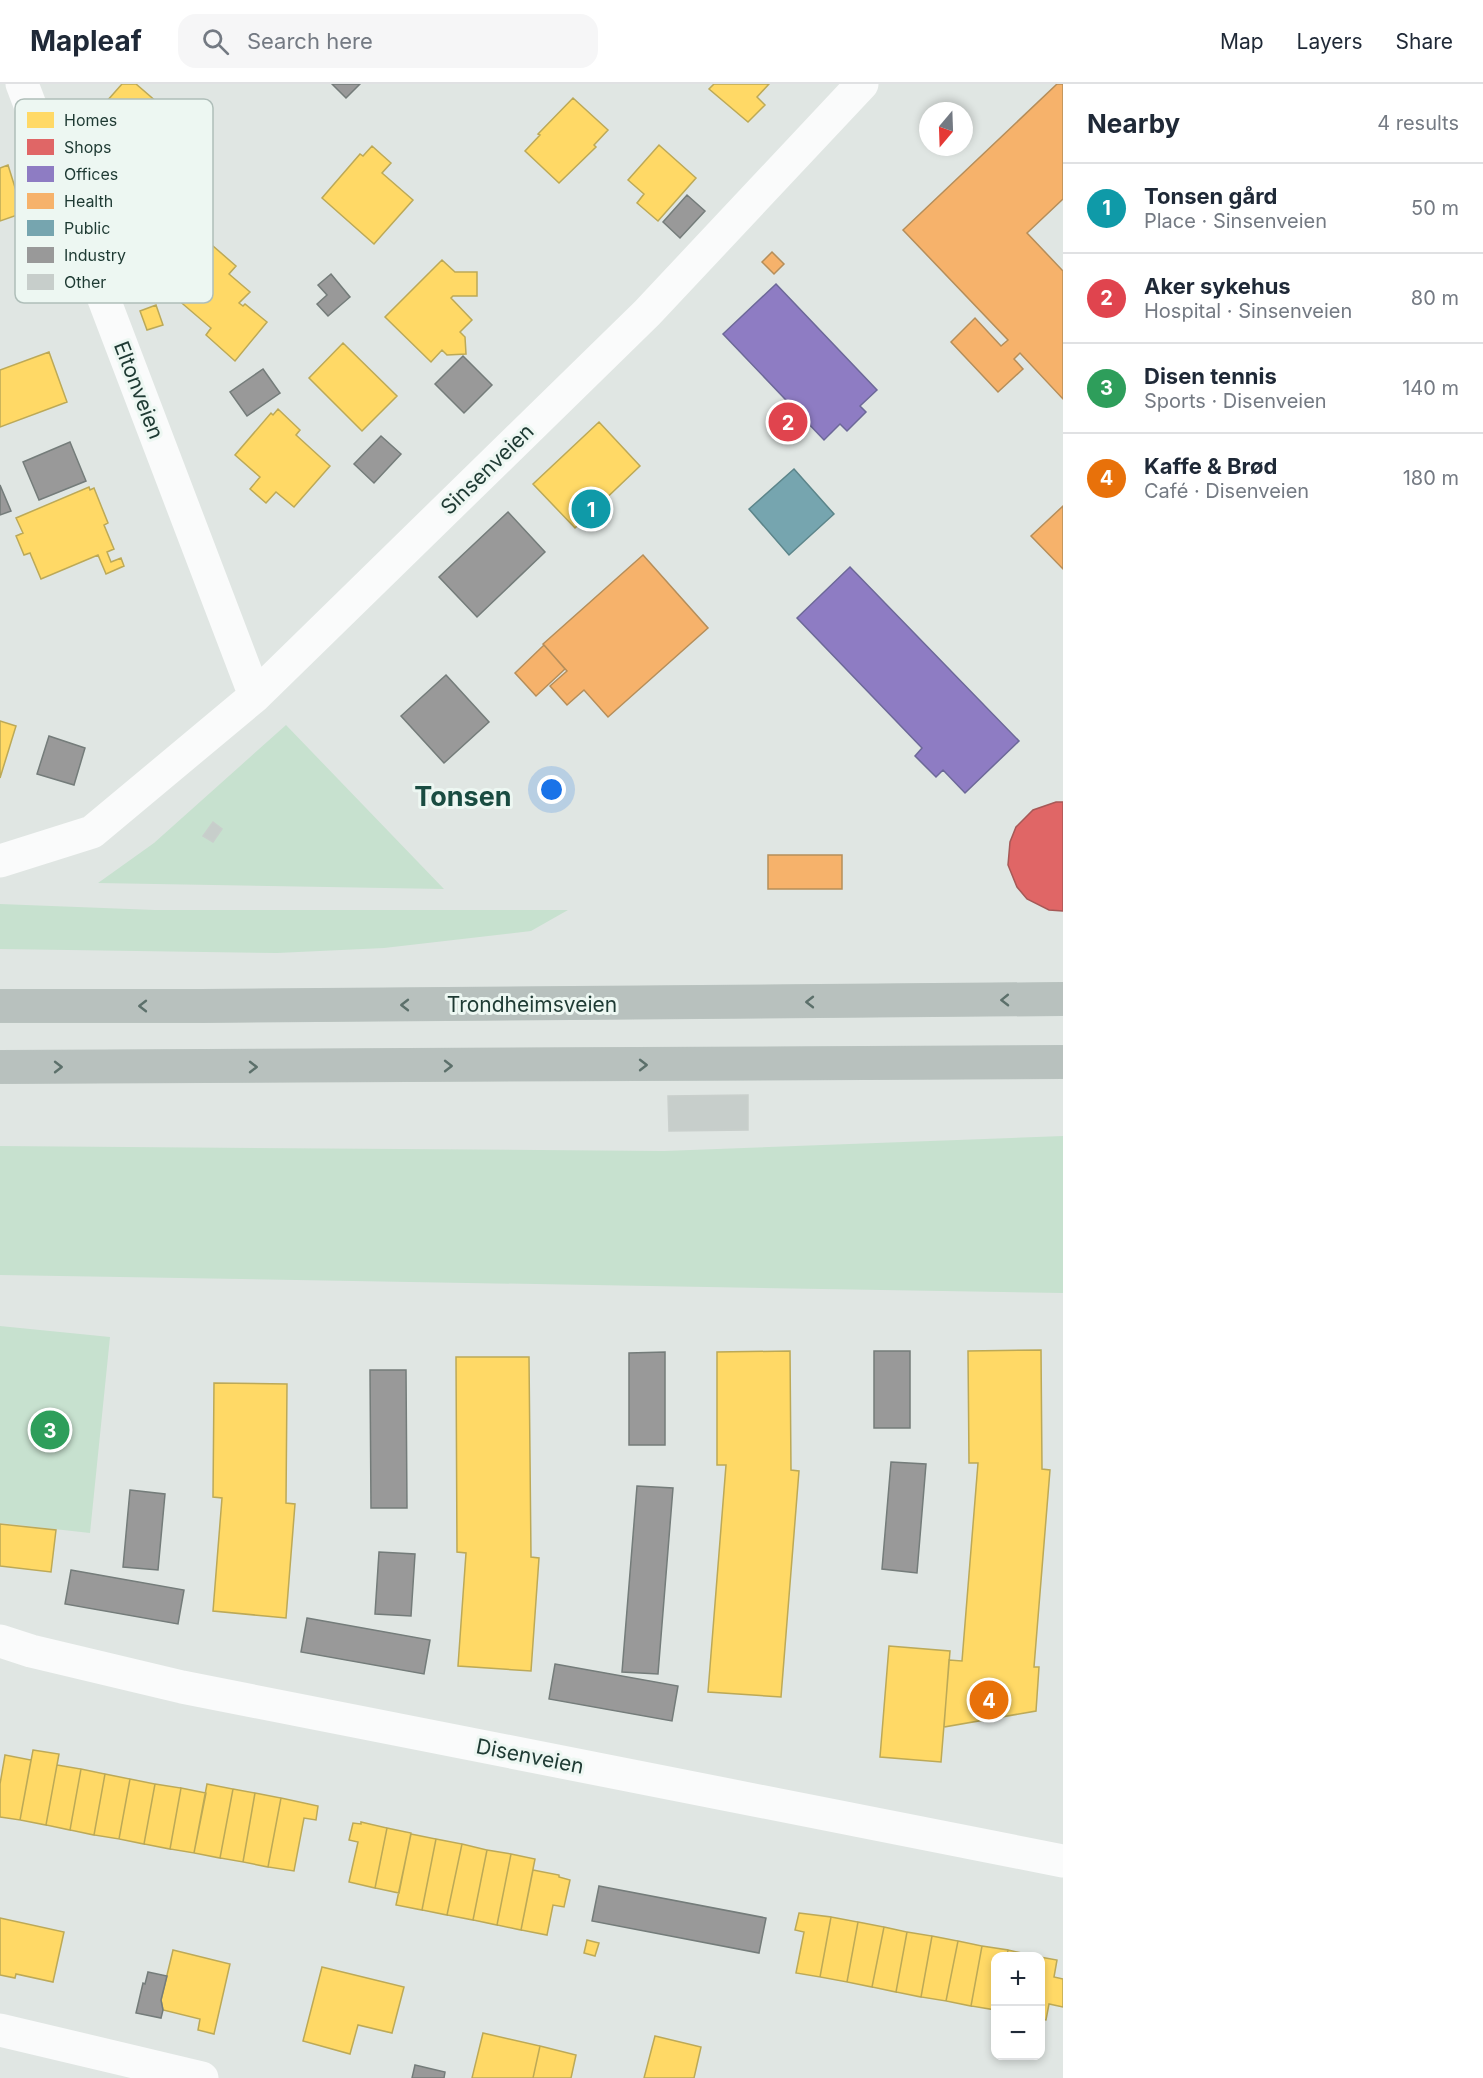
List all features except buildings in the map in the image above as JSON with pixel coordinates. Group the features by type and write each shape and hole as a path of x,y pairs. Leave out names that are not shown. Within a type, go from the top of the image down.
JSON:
{"highway":[{"name":"Trondheimsveien","path":"0,1006 1063,999"},
{"path":"0,1067 1063,1062"}],"street":[{"name":"Eltonveien","path":"22,84 28,99"},
{"name":"Sinsenveien","path":"0,861 92,832 255,696 647,313 862,84"},
{"name":"Eltonveien","path":"105,303 255,696"},
{"name":"Disenveien","path":"0,1641 31,1651 182,1687 1063,1861"},
{"path":"0,2030 202,2078"}],"green space":[{"path":"286,725 444,889 98,883 154,843"},
{"path":"0,904 155,910 568,910 531,931 384,948 277,953 0,949"},
{"path":"1063,1136 1063,1293 0,1275 0,1146 664,1151"},
{"path":"0,1326 110,1337 90,1533 0,1523"}],"place":[{"name":"Aker sykehus","path":"788,422"},
{"name":"Tonsen gård","path":"591,509"},
{"name":"Disen tennis","path":"50,1430"},
{"name":"Kaffe & Brød","path":"989,1700"}],"district":[{"name":"Tonsen","path":"463,796"}]}
